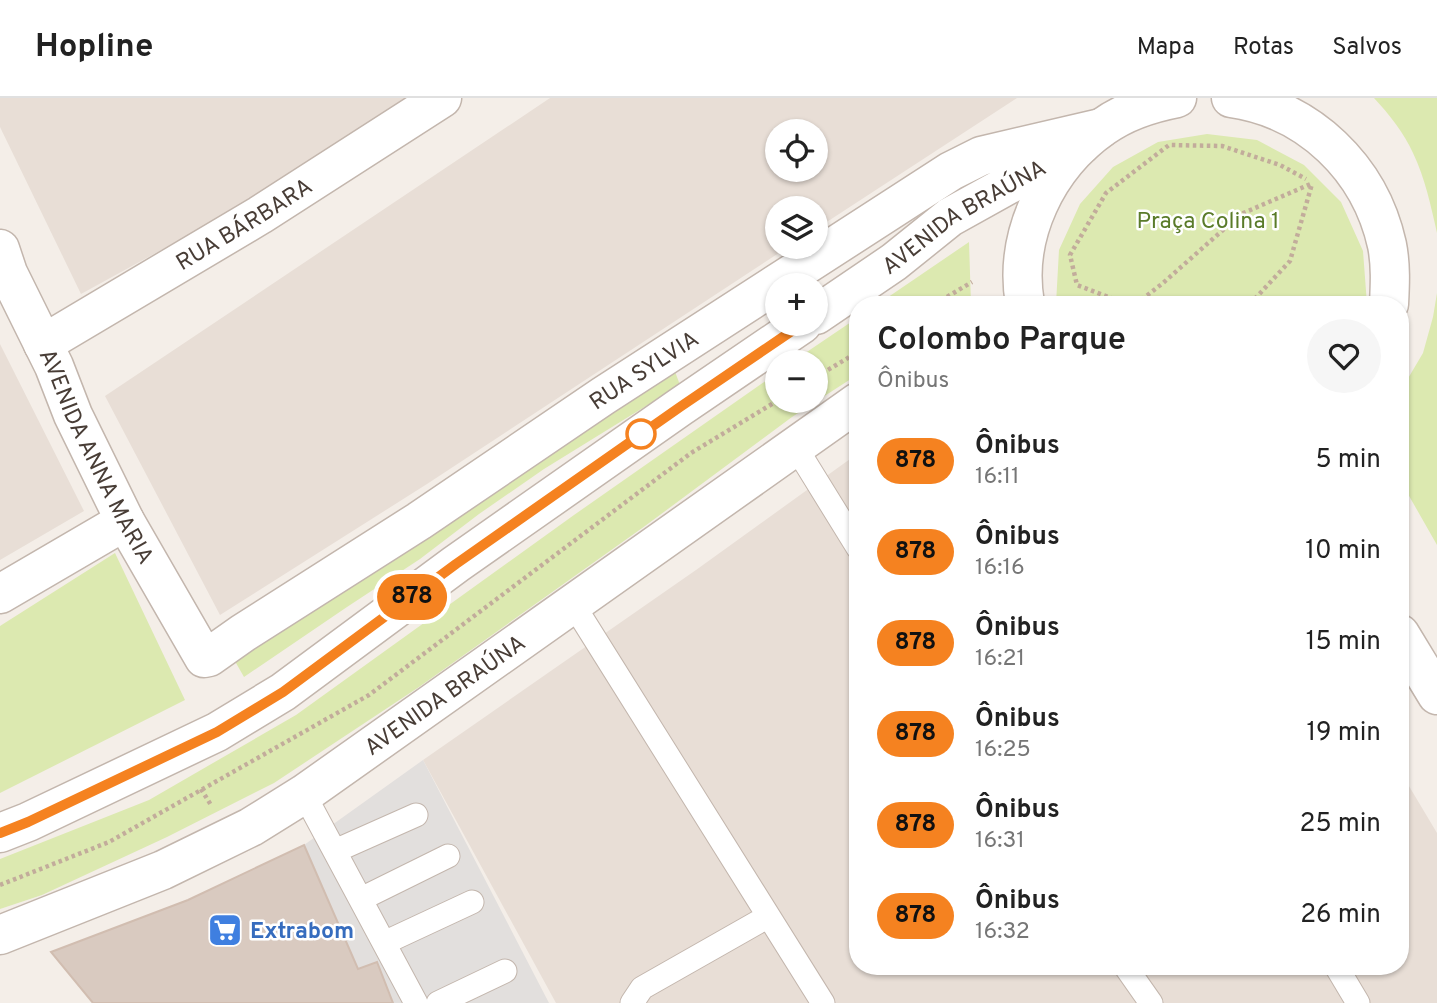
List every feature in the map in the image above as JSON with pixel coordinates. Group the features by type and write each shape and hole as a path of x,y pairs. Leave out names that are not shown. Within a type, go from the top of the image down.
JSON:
{"street":[{"name":"RUA BÁRBARA","path":"43,344 260,215 442,98"},
{"path":"1231,98 1282,104 1350,165 1367,190 1380,218 1387,247 1389,296"},
{"path":"1025,296 1023,269 1026,240 1046,187 1096,123 1163,100"},
{"name":"AVENIDA BRAÚNA","path":"828,307 894,262 950,217 1096,123"},
{"name":"RUA SYLVIA","path":"204,658 419,521 603,397 951,171 981,156 1096,123"},
{"name":"AVENIDA ANNA MARIA","path":"3,267 54,366 73,415 125,522 204,658"},
{"path":"0,833 217,732 283,692 456,564 784,336"},
{"name":"AVENIDA BRAÚNA","path":"0,935 163,870 251,827 304,794 849,408"},
{"path":"0,594 125,522"},
{"path":"1409,650 1437,695"}],"lane":[{"path":"795,446 849,533"},
{"path":"573,604 823,1003"},
{"path":"304,794 416,1003"},
{"path":"335,851 416,815"},
{"path":"361,899 448,856"},
{"path":"384,943 472,902"},
{"path":"632,1003 642,988 768,917"},
{"path":"438,1003 505,971"},
{"path":"1131,975 1151,1003"},
{"path":"1341,975 1358,1003"}],"path":[{"path":"1106,296 1077,285 1070,255 1106,192 1169,145 1222,146 1280,165 1313,183"},
{"path":"1145,296 1241,214 1313,183"},
{"path":"1257,296 1290,261 1313,183"},
{"path":"948,296 972,282"},
{"path":"828,370 849,357"}],"shaded area":[{"path":"0,98 415,98 285,182 81,294 0,127"},
{"path":"550,98 1017,98 828,221 828,196 765,196 765,259 770,259 427,484 220,615 105,396"},
{"path":"0,344 84,511 0,560"},
{"path":"849,460 849,975 1409,975 1409,786 1437,833 1437,1003 556,1003 423,760"},
{"path":"423,760 549,1003 393,1003 377,962 358,969 304,845"}],"green space":[{"path":"1374,98 1437,98 1437,233 1424,182 1413,153 1396,124"},
{"name":"Praça Colina 1","path":"1207,134 1257,140 1304,165 1341,202 1363,251 1366,296 1056,296 1059,250 1080,204 1113,167 1158,142"},
{"path":"969,242 971,296 890,296"},
{"path":"1437,293 1437,545 1409,496 1409,377 1423,353"},
{"path":"849,323 849,380 828,394 828,350 810,350"},
{"path":"674,369 680,385 544,469 420,559 244,677 232,656"},
{"path":"765,381 765,413 798,413 419,687 274,783 167,837 42,895 0,909 0,859 149,800 296,715"},
{"path":"115,553 185,700 0,793 0,626"}],"building":[{"name":"Extrabom","path":"304,845 358,969 377,962 393,1003 93,1003 51,952 188,900"}],"bus line":[{"name":"878","path":"0,833 217,732 283,692 456,564 784,336"}],"place":[{"name":"Extrabom","path":"225,930"}]}
